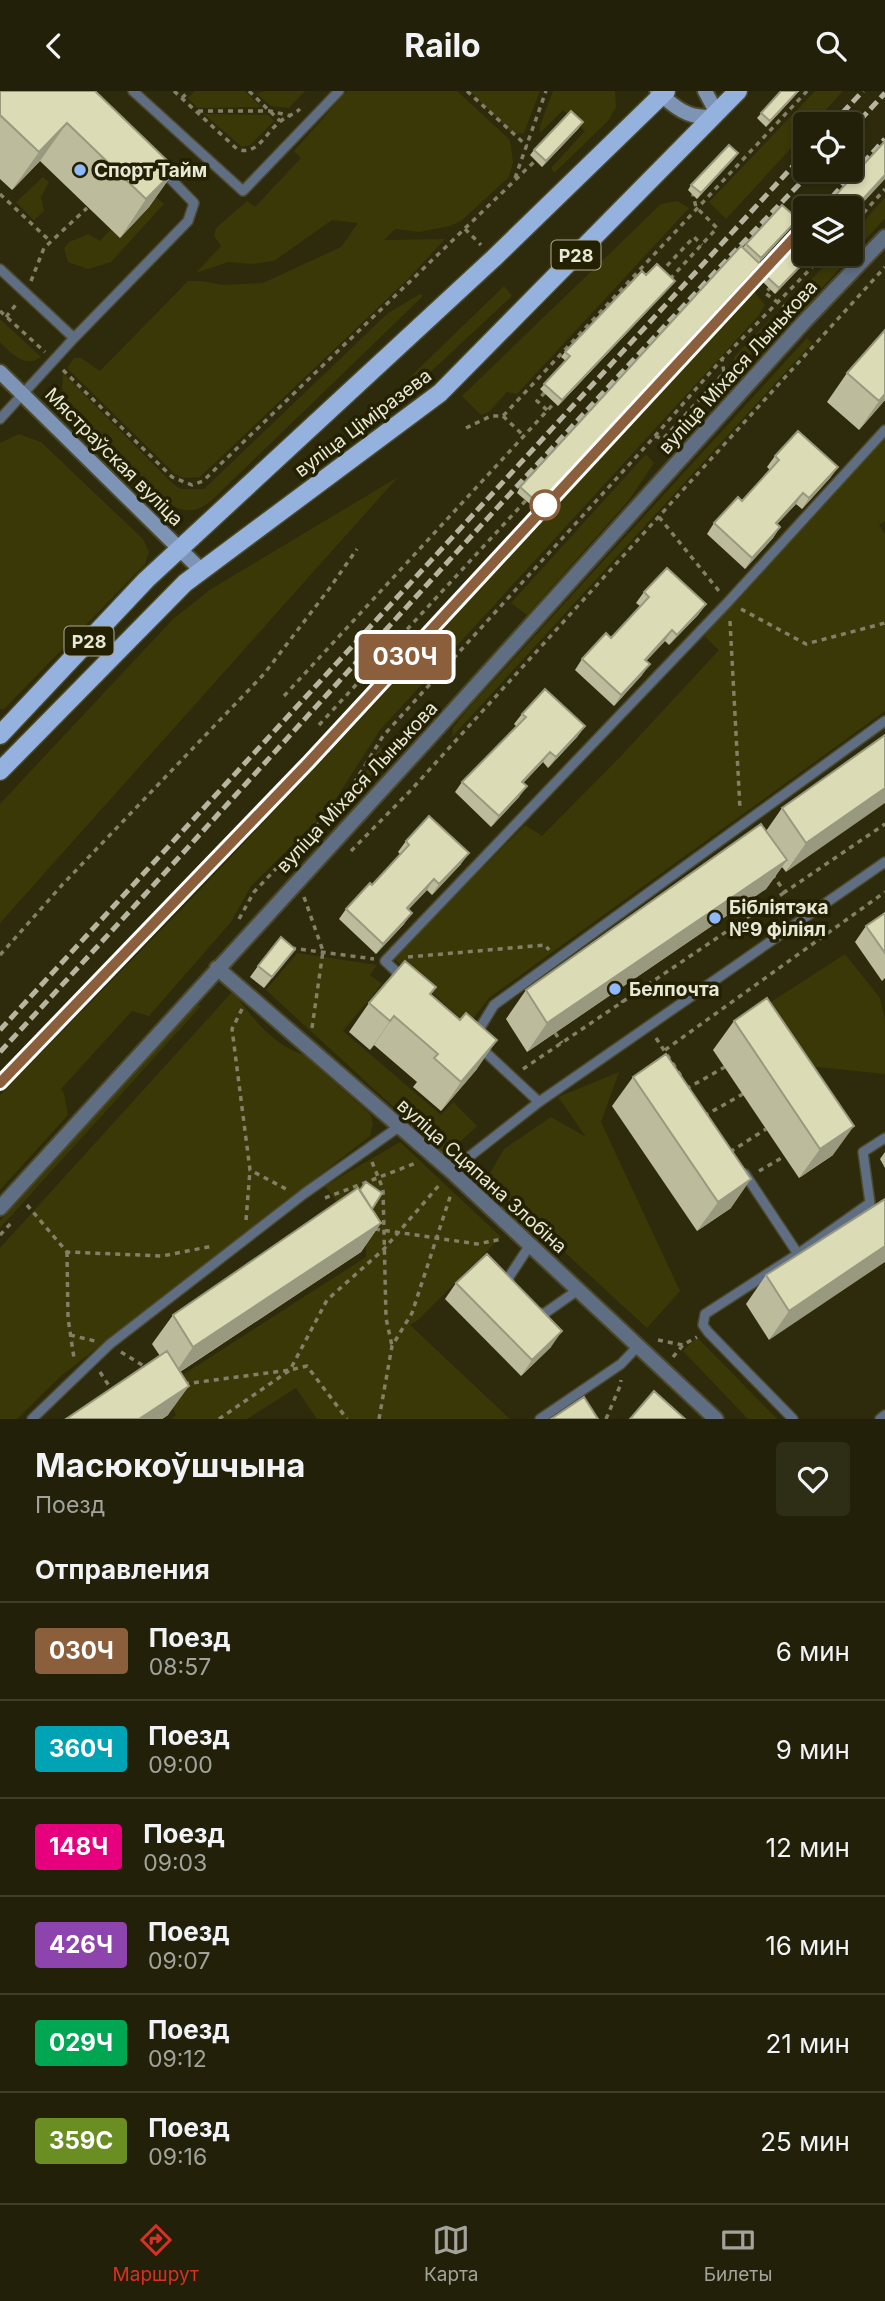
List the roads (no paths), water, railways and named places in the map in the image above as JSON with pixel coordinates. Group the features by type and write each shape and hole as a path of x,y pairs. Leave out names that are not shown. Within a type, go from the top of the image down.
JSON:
{"main road":[{"name":"вуліца Ціміразева","path":"3,762 184,583 440,393 738,91"},
{"name":"вуліца Ціміразева","path":"0,735 146,580 494,258 662,93"}],"street":[{"path":"662,93 681,111 701,118 712,116 714,108 705,91"},
{"name":"вуліца Міхася Лынькова","path":"0,1208 804,322 885,237"},
{"name":"Мястраўская вуліца","path":"0,372 201,570"},
{"name":"вуліца Сцяпана Злобіна","path":"217,968 435,1156 716,1419"}],"lane":[{"path":"133,91 243,191 339,91"},
{"path":"0,419 74,338 188,221 194,203 156,164"},
{"path":"0,269 74,338"},
{"path":"408,983 385,961 728,602 885,430"},
{"path":"472,1040 494,1005 885,721"},
{"path":"454,1174 539,1102 885,862"},
{"path":"463,1032 539,1102"},
{"path":"32,1419 110,1345 305,1193 400,1126"},
{"path":"793,1419 708,1332 703,1325 705,1314 870,1203 863,1152 885,1137"},
{"path":"730,1151 797,1254"},
{"path":"516,1298 508,1290 509,1277 530,1245"},
{"path":"523,1306 531,1314 544,1313 578,1290"},
{"path":"540,1419 621,1364 638,1346"},
{"path":"880,1419 885,1415"}],"railway":[{"path":"843,112 863,91"},
{"path":"863,117 885,93"},
{"path":"833,196 885,139"},
{"path":"0,1030 793,166"},
{"path":"0,1052 607,389 802,182"},
{"path":"0,1083 308,763 793,239"}],"train":[{"name":"030Ч","path":"0,1083 308,763 793,239"}],"place":[{"name":"Спорт Тайм","path":"80,170"},
{"name":"Бібліятэка №9 філіял","path":"715,918"},
{"name":"Белпочта","path":"615,989"}]}
